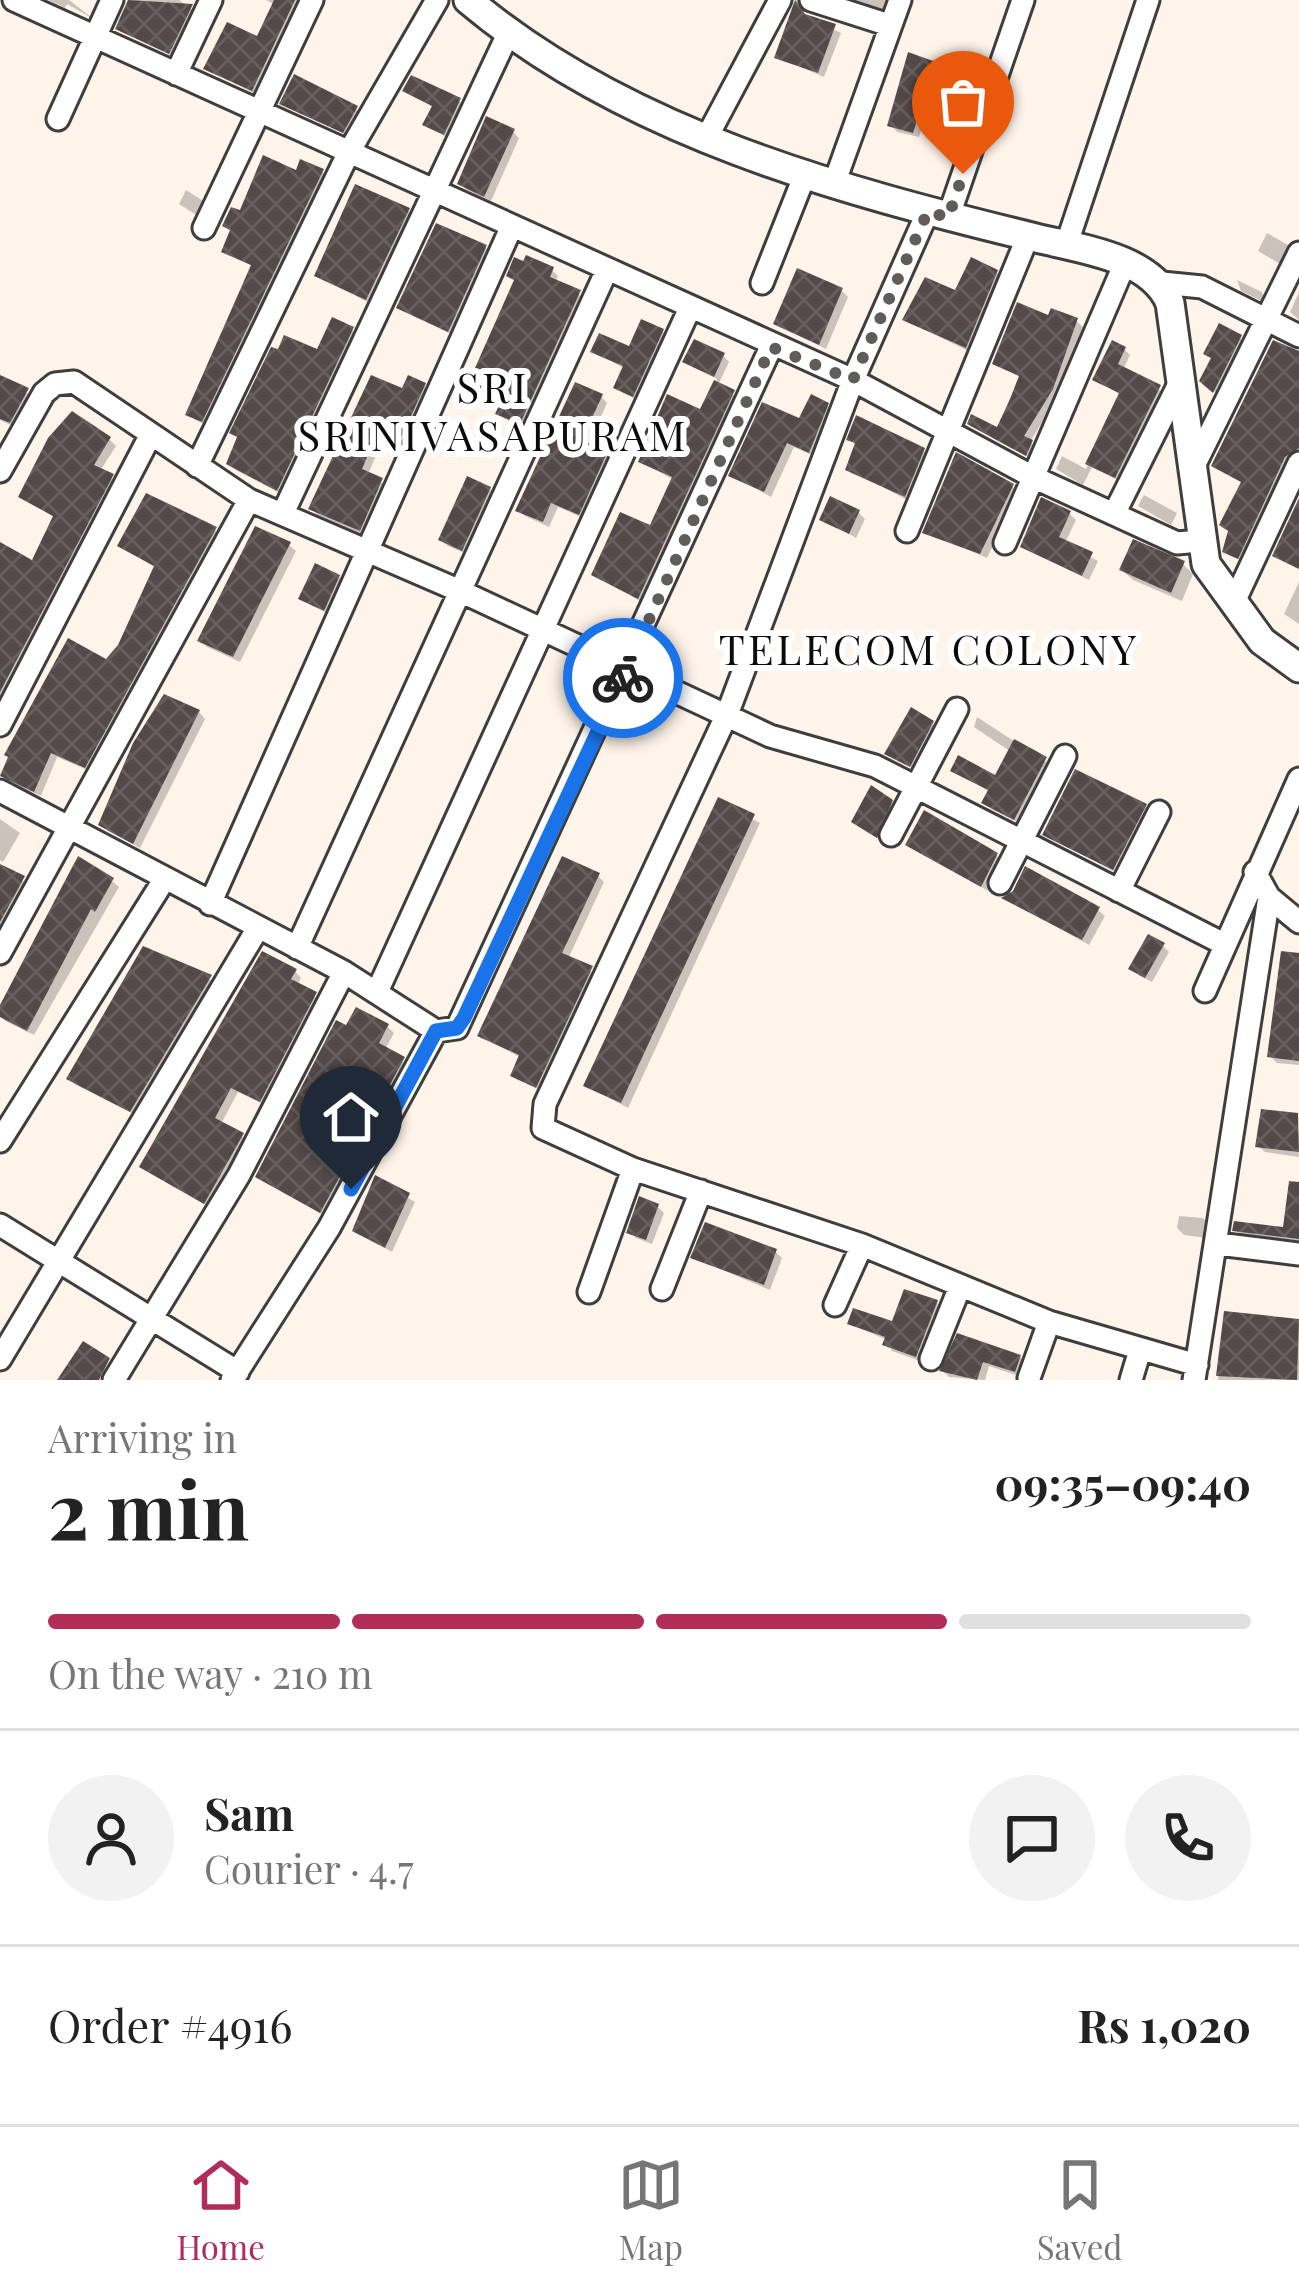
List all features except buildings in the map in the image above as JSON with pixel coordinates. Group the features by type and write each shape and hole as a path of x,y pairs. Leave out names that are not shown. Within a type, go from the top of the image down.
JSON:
{"street":[{"path":"14,0 689,310 853,380 1033,477 1177,543 1200,541"},
{"path":"58,118 112,0"},
{"path":"176,74 211,0"},
{"path":"204,228 312,0"},
{"path":"197,466 349,152 437,0"},
{"path":"468,0 508,34 585,83 706,137 938,214 1125,262 1162,284 1202,287 1299,336"},
{"path":"706,137 780,0"},
{"path":"811,0 889,25"},
{"path":"835,182 900,0"},
{"path":"1023,0 938,214 853,380 728,712 542,1117 553,1137 632,1169 862,1245 959,1289 1195,1372 1269,897"},
{"path":"1066,246 1148,0"},
{"path":"284,511 508,34"},
{"path":"762,283 806,172"},
{"path":"210,904 511,228"},
{"path":"907,531 1028,236"},
{"path":"1190,476 1299,253"},
{"path":"1006,543 1125,262"},
{"path":"297,948 606,272"},
{"path":"1162,284 1170,303 1190,476 1206,564 1262,641 1298,663"},
{"path":"376,992 689,310"},
{"path":"0,791 344,972 436,1031 457,1028 627,668 771,347"},
{"path":"0,471 32,410 55,384 74,382 91,389 150,436 249,500 284,511 368,554 728,712 770,736 875,766 1222,943"},
{"path":"1114,514 1178,386"},
{"path":"0,725 150,436"},
{"path":"1233,604 1299,463"},
{"path":"0,953 249,500"},
{"path":"891,835 957,709"},
{"path":"1000,883 1065,756"},
{"path":"1204,991 1299,778"},
{"path":"1119,891 1159,812"},
{"path":"1256,872 1269,897 1299,922"},
{"path":"0,1141 164,880"},
{"path":"0,1360 258,928"},
{"path":"114,1380 239,1174 344,972"},
{"path":"0,1225 153,1319 235,1376 329,1228 436,1031"},
{"path":"589,1292 632,1169"},
{"path":"662,1289 701,1191"},
{"path":"1218,1244 1299,1254"},
{"path":"835,1305 862,1245"},
{"path":"931,1359 959,1289"},
{"path":"1029,1378 1049,1322"},
{"path":"1131,1380 1140,1350"}],"way so far":[{"path":"623,678 771,347 853,380 928,211 948,218 963,174"}],"district":[{"name":"SRI SRINIVASAPURAM","path":"493,412"},
{"name":"TELECOM COLONY","path":"929,650"}],"route":[{"path":"351,1189 436,1031 457,1028 464,1018 623,678"}]}
